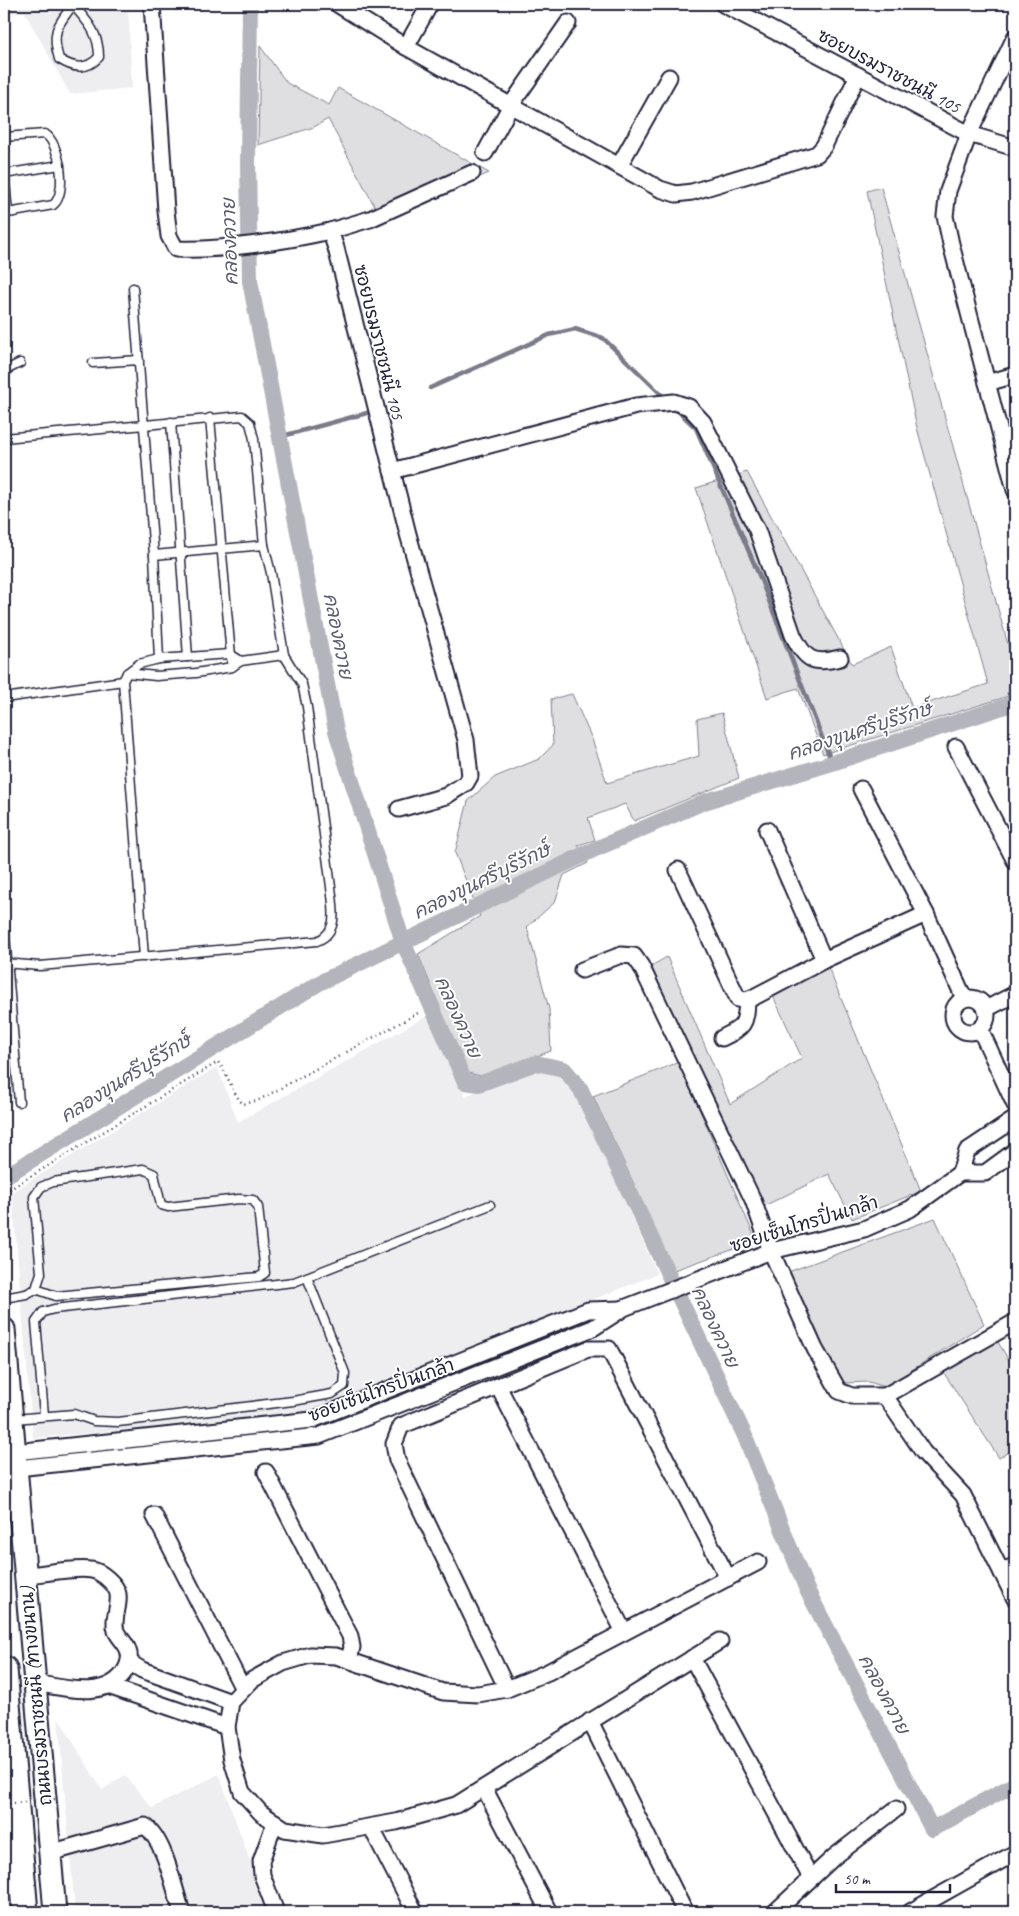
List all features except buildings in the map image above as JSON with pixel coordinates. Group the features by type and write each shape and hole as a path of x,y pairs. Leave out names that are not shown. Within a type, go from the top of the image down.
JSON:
{"highway":[{"path":"4,1669 26,1912"}],"main road":[{"name":"ถนนบรมราชชนนี (ทางขนาน)","path":"4,1330 55,1912"}],"street":[{"path":"152,4 169,236 176,249 296,239 330,231 370,219 472,173"},
{"path":"337,4 406,47 660,189 676,194 692,192 806,159 817,154 824,146 858,75"},
{"path":"406,47 430,4"},
{"name":"ซอยบรมราชชนนี 105","path":"723,4 969,134 1015,148"},
{"path":"485,153 511,105 568,23"},
{"path":"1015,37 969,134 948,191 945,216 1015,490"},
{"path":"619,166 669,78"},
{"name":"ซอยบรมราชชนนี 105","path":"330,231 362,346 392,471 466,740 470,776 466,783 446,796 399,809"},
{"path":"987,383 1015,375"},
{"path":"392,471 636,406 668,402 688,407 704,422 757,530 799,648 806,657 816,661 840,658"},
{"path":"956,747 1015,861"},
{"path":"861,789 926,914 964,998"},
{"path":"767,830 824,960"},
{"path":"678,870 738,999 747,1000 824,960 926,914"},
{"path":"582,970 621,955 634,956 641,966 753,1200 771,1251 815,1349 839,1391 852,1396 885,1396 1015,1322"},
{"path":"986,1009 1015,994"},
{"path":"964,998 975,998 986,1009 986,1020 980,1029 974,1031 963,1030 955,1022 953,1011 955,1006 964,998"},
{"path":"722,1038 740,1028 747,1019 747,1000"},
{"path":"980,1029 1015,1105"},
{"path":"1015,1119 967,1151 960,1173 985,1173 1015,1151"},
{"name":"ซอยเซ็นโทรปิ่นเกล้า","path":"16,1460 312,1420 588,1310 624,1308 771,1251 864,1229 910,1209 960,1173"},
{"path":"507,1689 398,1460 394,1444 401,1426 588,1349 608,1350 728,1578"},
{"path":"498,1386 624,1632"},
{"path":"885,1396 923,1452 963,1495 1015,1599"},
{"path":"266,1472 350,1636 352,1646 348,1660"},
{"path":"154,1515 243,1690"},
{"path":"720,1641 456,1804 396,1822 323,1834 285,1829 261,1813 242,1792 232,1760 227,1727 231,1702 252,1680 283,1663 310,1655 336,1656 443,1692 478,1694 507,1689 548,1672 758,1562"},
{"path":"1002,1573 1015,1565"},
{"path":"26,1575 91,1570 106,1577 118,1592 119,1608 114,1623 117,1633 128,1650 130,1662 123,1675 108,1686 84,1690 35,1683"},
{"path":"692,1658 811,1878"},
{"path":"130,1662 142,1670 231,1702"},
{"path":"108,1686 227,1727"},
{"path":"590,1721 685,1912"},
{"path":"484,1788 549,1912"},
{"path":"775,1912 834,1857 896,1809"},
{"path":"275,1822 261,1861 262,1875 276,1912"},
{"path":"50,1853 145,1826 152,1831 159,1844 182,1912"},
{"path":"371,1826 415,1912"},
{"path":"910,1912 1015,1853"}],"lane":[{"path":"72,4 92,26 99,48 99,57 93,64 78,68 70,66 59,59 54,37 59,23 72,4"},
{"path":"4,137 45,134 53,141 60,165 61,194 58,201 53,205 6,214 4,172 60,165"},
{"path":"134,288 154,555 159,659"},
{"path":"93,363 139,360"},
{"path":"4,372 20,363"},
{"path":"4,438 144,423 242,416 250,423 264,545 271,573 284,655 302,684 307,707 331,886 332,929 325,937 316,941 40,966 5,963"},
{"path":"210,418 220,549 232,667"},
{"path":"171,422 188,657"},
{"path":"154,555 264,545"},
{"path":"144,957 123,681 127,673 139,664 159,659 230,654 241,661"},
{"path":"127,673 156,676 232,667 241,661 284,655"},
{"path":"4,698 123,681"},
{"path":"4,923 5,963 19,1102"},
{"path":"4,1298 26,1294 36,1289 56,1296 259,1278 265,1273 258,1207 253,1200 239,1198 168,1208 161,1205 154,1174 143,1169 53,1182 41,1187 34,1196 41,1273 36,1289"},
{"path":"44,1415 36,1322 43,1312 54,1308 276,1285 306,1277 490,1205"},
{"path":"12,1419 74,1414 94,1421 118,1422 332,1394 344,1386 345,1373 306,1277"}],"path":[{"path":"1007,694 1015,691"},
{"path":"6,1214 10,1205 10,1189 218,1062 226,1070 236,1097 243,1104 257,1101 418,1013"},
{"path":"4,1804 56,1799"}],"shaded area":[{"path":"4,4 128,4 132,88 70,94 24,11 4,15"},
{"path":"260,46 287,83 329,105 338,88 489,173 382,220 328,119 314,127 258,145"},
{"path":"881,187 1015,670 1015,694 823,754 798,688 767,698 696,488 747,472 852,664 891,647 912,708 988,684 917,428 867,191"},
{"path":"572,694 592,739 607,783 699,756 697,719 722,713 739,778 634,821 625,804 588,818 595,840 578,845 588,863 564,875 555,902 527,927 549,1009 551,1051 482,1076 467,1073 418,954 480,916 455,853 468,801 495,777 539,759 553,745 551,699"},
{"path":"667,957 730,1104 802,1058 773,996 828,967 921,1191 852,1219 829,1174 762,1207 651,966"},
{"path":"432,1013 465,1096 539,1067 559,1071 573,1085 657,1274 305,1415 33,1438 12,1192 217,1067 238,1122"},
{"path":"679,1062 755,1238 746,1245 674,1270 593,1096"},
{"path":"935,1218 984,1324 885,1387 869,1382 843,1383 818,1340 788,1272"},
{"path":"996,1339 1015,1370 1015,1448 999,1458 944,1373"},
{"path":"58,1717 102,1790 125,1775 152,1808 219,1774 268,1912 75,1912"}],"waterway":[{"name":"คลองควาย","path":"250,4 248,163 250,281 336,731 403,942 465,1082 479,1084 536,1063 564,1069 580,1088 744,1434 807,1590 932,1829 1015,1784"},
{"path":"430,388 549,335 575,329 603,338 666,399"},
{"path":"675,408 696,428 759,575 832,763"},
{"path":"279,437 367,413"},
{"name":"คลองขุนศรีบุรีรักษ์","path":"4,1177 321,982 591,851 704,802 832,763 1015,703"}]}
